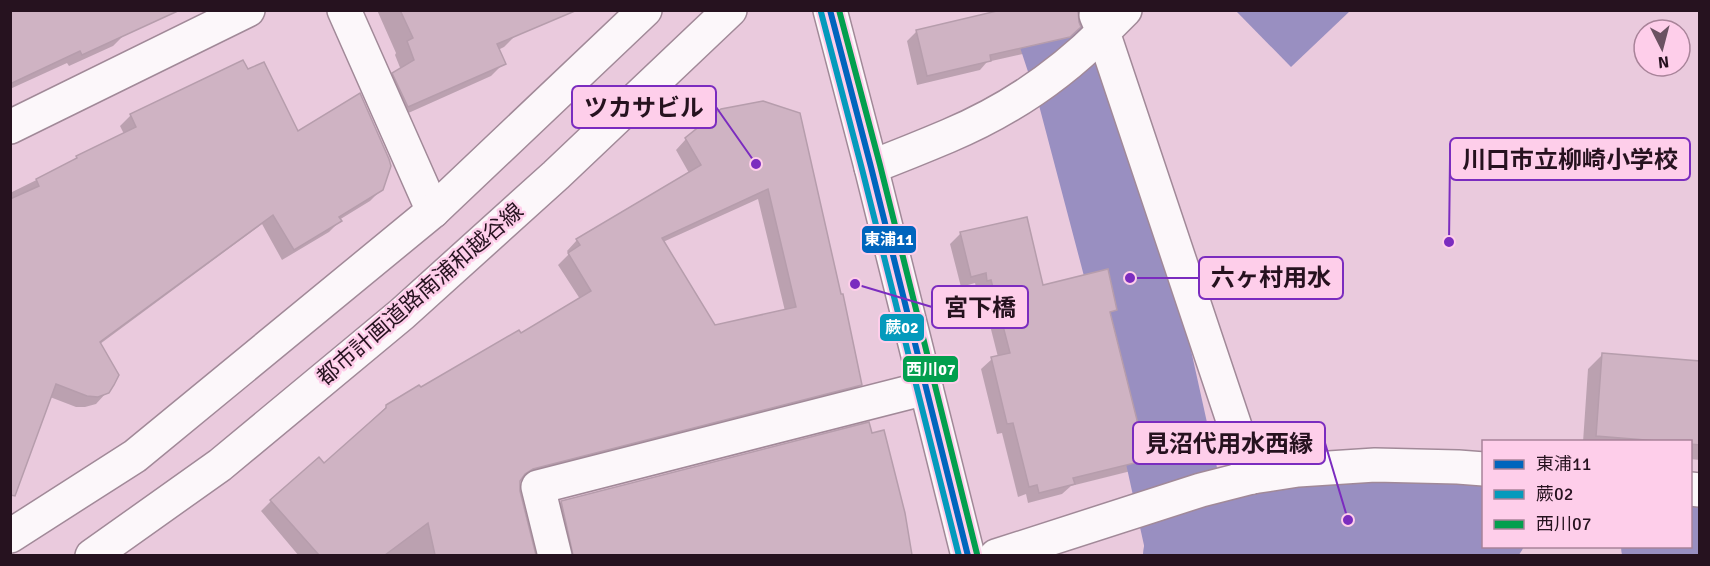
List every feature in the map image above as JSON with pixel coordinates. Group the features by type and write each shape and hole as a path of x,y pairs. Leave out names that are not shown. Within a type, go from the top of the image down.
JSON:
{"street":[{"path":"10,127 248,10"},
{"path":"344,10 433,212"},
{"name":"都市計画道路南浦和越谷線","path":"92,555 220,465 402,314 556,175 730,10"},
{"path":"830,10 968,555"},
{"path":"10,536 135,456 433,212 633,15"},
{"path":"871,167 950,136 1007,107 1055,74 1103,25 1252,477"},
{"path":"555,555 538,488 926,388"},
{"path":"996,555 1201,489 1252,477 1298,470 1375,465 1482,469"}],"shaded area":[{"path":"1236,11 1350,11 1291,67"}],"building":[{"path":"10,10 180,10 82,55 80,51 10,84"},
{"path":"400,10 575,11 497,44 506,64 408,107 392,73 414,60 407,41 413,38"},
{"path":"1001,10 1078,10 1081,27 1070,37 990,55 991,61 927,76 916,30"},
{"path":"243,60 248,69 264,62 298,131 360,93 391,166 383,190 339,217 342,221 294,250 273,215 100,342 119,375 114,385 109,393 98,397 87,396 56,384 15,496 10,495 10,199 39,186 36,179 77,158 76,156 136,127 130,114"},
{"path":"763,101 800,113 862,385 533,469 520,481 520,491 536,555 435,555 428,523 385,555 319,555 270,500 319,457 324,463 386,408 386,405 519,330 521,333 591,291 568,253 580,245 576,239 701,165 685,138 721,109","holes":["768,189 796,307 715,325 662,238"]},
{"path":"1027,217 1043,285 1108,269 1117,310 1110,312 1147,460 1073,478 1075,484 1039,493 1037,485 1029,487 1013,423 1007,424 991,357 1010,353 991,280 987,281 986,273 971,277 960,232"},
{"path":"1602,353 1700,361 1700,445 1692,444 1692,440 1646,440 1596,436"},
{"path":"869,422 872,433 884,430 905,513 912,555 573,555 561,501"}],"waterway":[{"path":"1054,10 1081,92 1130,278 1191,554"},
{"path":"1187,556 1274,533 1348,520 1482,528"},
{"path":"1679,548 1700,551"}],"transit line":[{"name":"東浦11","path":"830,10 968,556"},
{"name":"西川07","path":"839,10 977,554"},
{"name":"蕨02","path":"821,12 959,556"}],"place":[{"name":"ツカサビル","path":"756,164"},
{"name":"川口市立柳崎小学校","path":"1449,242"},
{"name":"六ヶ村用水","path":"1130,278"},
{"name":"宮下橋","path":"855,284"},
{"name":"見沼代用水西縁","path":"1348,520"}]}
